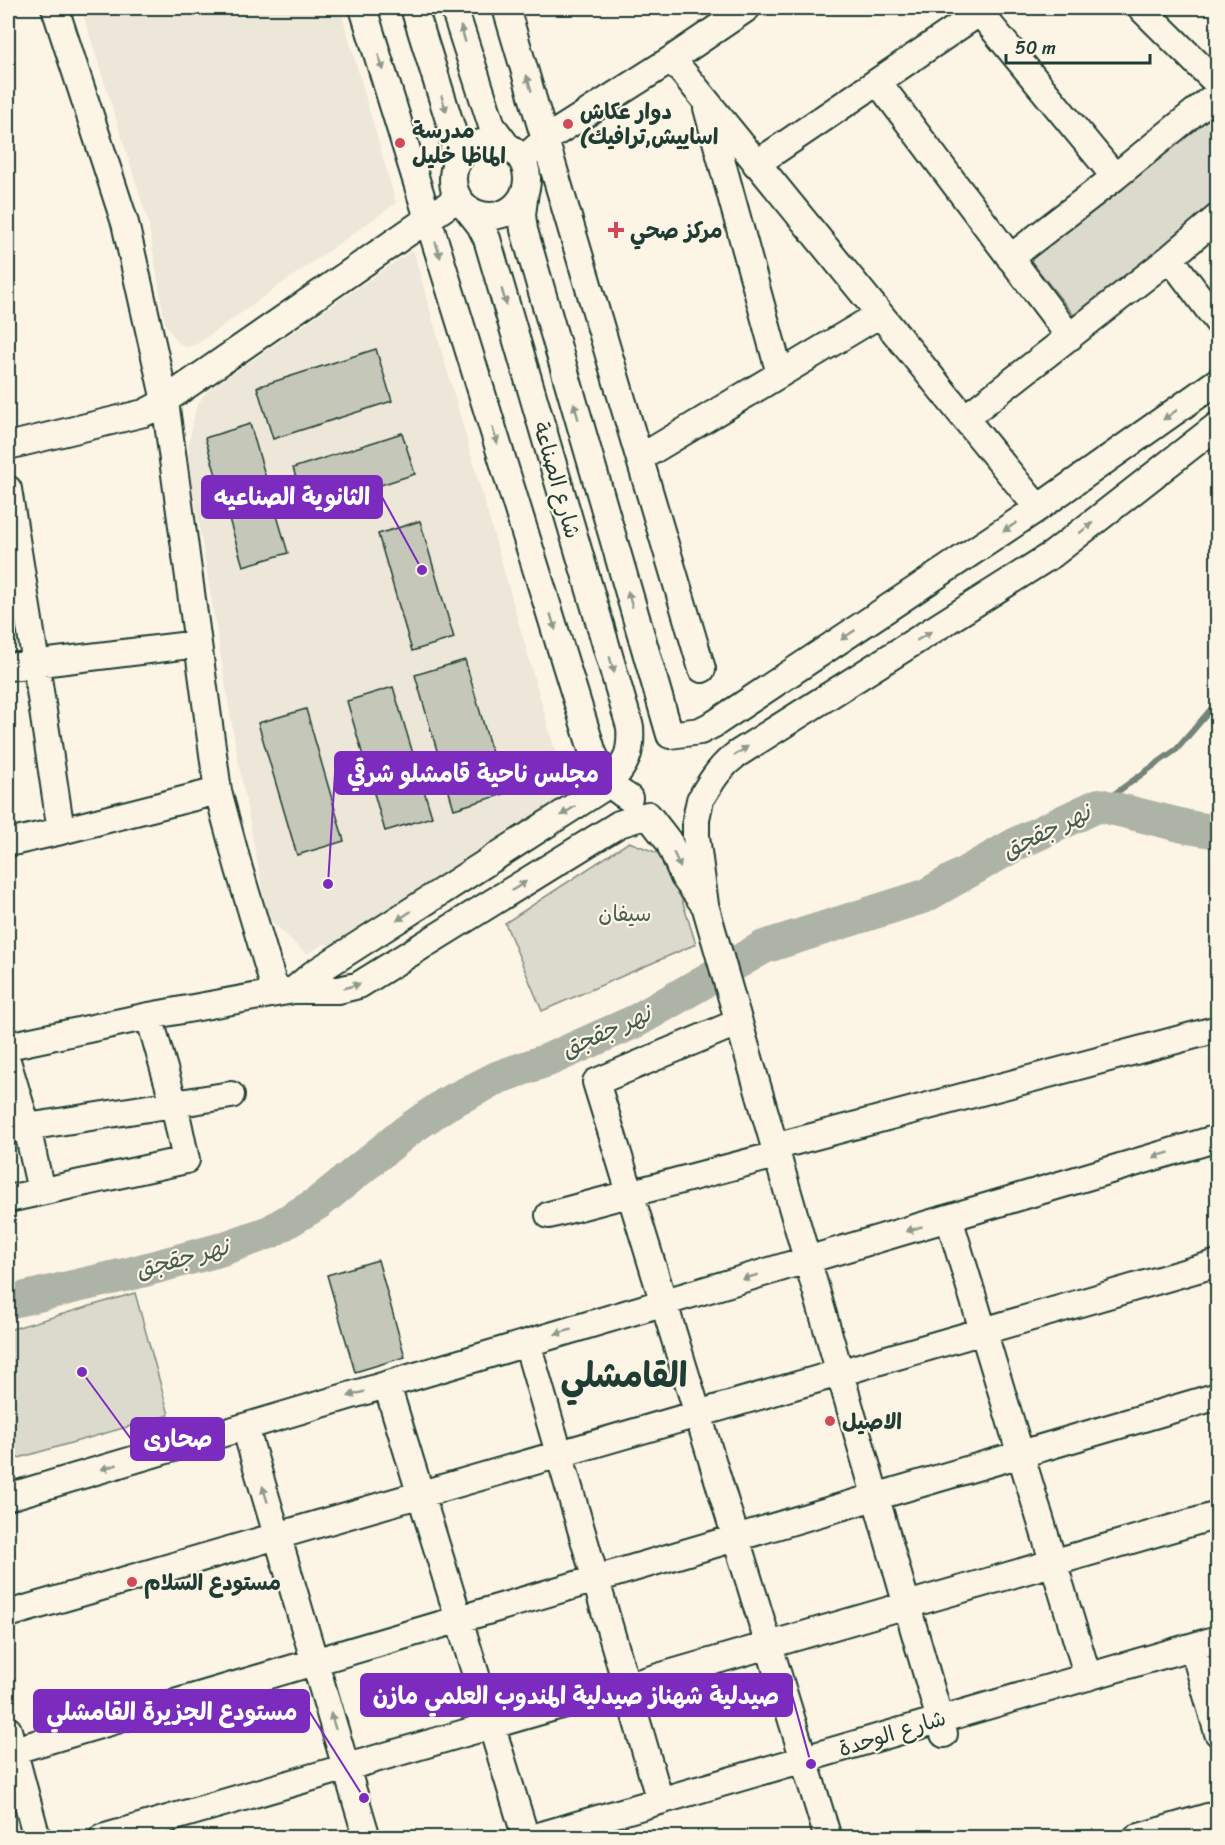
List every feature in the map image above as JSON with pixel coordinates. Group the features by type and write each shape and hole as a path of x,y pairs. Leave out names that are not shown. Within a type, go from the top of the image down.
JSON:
{"street":[{"path":"55,8 126,223 165,401 218,791 239,869 285,992"},
{"path":"363,8 593,753 619,791 648,815 669,842 684,877 705,905"},
{"path":"414,8 453,133 454,188 461,202 473,212 494,216 513,208 525,191"},
{"path":"454,8 492,126 526,170 527,181 522,215 524,230 670,735"},
{"path":"506,8 702,669"},
{"path":"1141,8 1218,84"},
{"path":"756,164 981,9 1115,177"},
{"path":"514,153 546,138 672,59 739,10"},
{"path":"672,59 1038,508"},
{"path":"878,82 1070,337"},
{"path":"1011,258 1218,93"},
{"path":"705,99 780,374"},
{"path":"455,167 467,150 486,142 497,142 514,153"},
{"path":"8,446 144,413 165,401 428,217 461,202"},
{"name":"شارع الصناعة","path":"461,202 480,225 487,239 630,727 627,760"},
{"path":"965,418 1170,258 1218,217"},
{"path":"1170,258 1218,322"},
{"path":"640,458 880,314"},
{"path":"285,992 619,791 627,760 634,749 645,741 657,736 700,731 714,724 1038,508 1218,381"},
{"path":"8,1046 149,1016 285,992 339,990 359,985 619,825 648,815 667,819 680,817 692,810 720,769 737,754 1053,554 1218,425"},
{"path":"8,489 61,831"},
{"path":"8,667 198,644"},
{"path":"670,735 688,742 702,756 707,775 696,819 696,836 705,905 941,1727"},
{"path":"8,843 218,791"},
{"path":"736,1015 596,1082 828,1838"},
{"path":"8,1199 186,1160 174,1104 149,1016"},
{"path":"549,1215 1218,1029"},
{"path":"8,1064 17,1128 41,1191"},
{"path":"17,1128 231,1095"},
{"path":"8,1497 1218,1138"},
{"path":"949,1218 1088,1677"},
{"path":"8,1614 1218,1263"},
{"path":"527,1343 660,1801"},
{"path":"387,1385 526,1838"},
{"path":"37,1838 9,1744 315,1661 1218,1396"},
{"path":"245,1426 368,1838"},
{"path":"102,1838 1218,1515"},
{"name":"شارع الوحدة","path":"592,1838 806,1767 1202,1654 1218,1640"},
{"path":"1202,1654 1218,1733"},
{"name":"شارع الوحدة","path":"941,1727 1088,1677 1202,1654"},
{"name":"شارع الوحدة","path":"532,1838 660,1801 806,1767"},
{"path":"1136,1838 1218,1814"}],"shaded area":[{"path":"81,8 340,8 396,203 197,344 187,347 177,342 165,323 148,221"},
{"path":"413,250 567,793 335,946 324,944 306,954 268,918 238,760 188,458 189,443 196,408 203,396 213,387"}],"green space":[{"path":"1217,111 1217,205 1076,318 1030,260"},
{"name":"سيفان","path":"629,842 668,857 696,944 542,1011 505,923"},
{"path":"135,1293 169,1415 8,1461 8,1330"}],"building":[{"path":"376,349 392,401 273,439 257,387"},
{"path":"250,424 288,553 243,566 205,438"},
{"path":"402,433 415,474 306,509 293,468"},
{"path":"420,521 454,638 412,651 378,534"},
{"path":"465,660 504,794 454,809 415,675"},
{"path":"393,687 432,817 385,831 347,701"},
{"path":"306,709 344,841 297,855 258,723"},
{"path":"378,1260 405,1357 355,1372 327,1275"}],"waterway":[{"path":"1099,805 1177,749 1218,701"},
{"name":"نهر جقجق","path":"8,1302 133,1273 219,1250 270,1232 318,1203 407,1131 446,1104 499,1077 548,1060 636,1021 764,947 925,896 1018,843 1099,805 1218,832"}],"place":[{"name":"دوار عكاش (اساييش٫ترافيك","path":"568,124"},
{"name":"مدرسة الماظا خليل","path":"400,143"},
{"name":"مركز صحي","path":"616,230"},
{"name":"الثانوية الصناعيه","path":"422,570"},
{"name":"مجلس ناحية قامشلو شرقي","path":"328,884"},
{"name":"صحارى","path":"82,1372"},
{"name":"الاصيل","path":"830,1421"},
{"name":"مستودع السلام","path":"132,1582"},
{"name":"صيدلية شهناز صيدلية المندوب العلمي مازن","path":"811,1764"},
{"name":"مستودع الجزيرة القامشلي","path":"364,1798"}],"district":[{"name":"القامشلي","path":"624,1376"}]}
